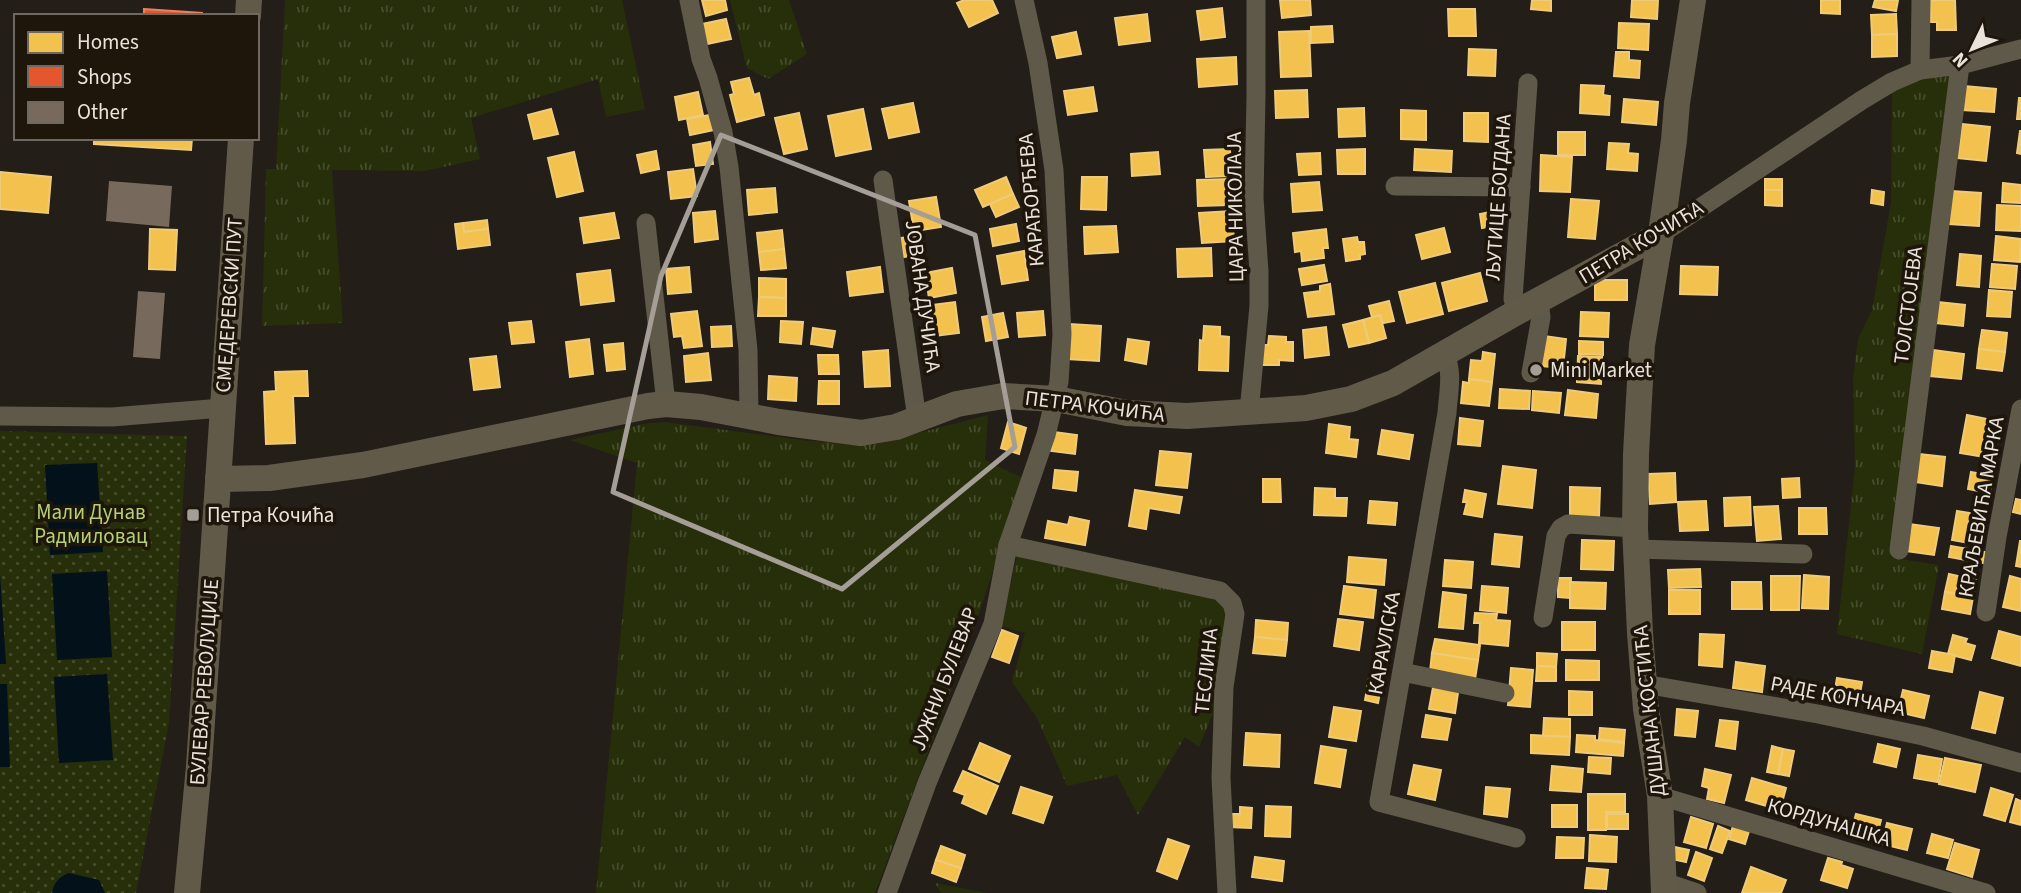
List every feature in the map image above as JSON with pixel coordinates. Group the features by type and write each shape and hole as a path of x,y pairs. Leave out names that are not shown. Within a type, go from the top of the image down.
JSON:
{"street":[{"path":"689,0 701,59 723,132 729,167 748,350 749,415"},
{"name":"КАРАЂОРЂЕВА","path":"1024,0 1038,63 1054,170 1062,334 1056,399"},
{"name":"ЦАРА НИКОЛАЈА","path":"1249,412 1259,295 1254,198 1256,0"},
{"name":"ДУШАНА КОСТИЋА","path":"1664,888 1660,796 1643,684 1636,538 1637,417 1642,345 1661,234 1693,0"},
{"path":"1920,70 1921,0"},
{"name":"ПЕТРА КОЧИЋА","path":"218,475 270,478 363,465 666,404 861,433 888,429 957,404 1011,396 1056,399 1127,413 1187,416 1306,408 1351,399 1393,383 1661,234 1892,82 1920,70 1960,65 2021,49"},
{"name":"ТОЛСТОЈЕВА","path":"1899,550 1960,65"},
{"name":"ЉУТИЦЕ БОГДАНА","path":"1528,83 1513,299 1527,307 1540,309 1541,317 1531,373"},
{"name":"СМЕДЕРЕВСКИ ПУТ","path":"218,475 241,140"},
{"name":"ЈОВАНА ДУЧИЋА","path":"883,180 918,419"},
{"path":"1395,187 1521,187"},
{"path":"646,223 666,404"},
{"name":"КАРАУЛСКА","path":"1444,354 1450,368 1447,412 1379,802 1516,838"},
{"name":"ЈУЖНИ БУЛЕВАР","path":"887,893 927,783 993,624 1008,545 1056,399"},
{"path":"0,416 112,417 222,408"},
{"name":"КРАЉЕВИЋА МАРКА","path":"1986,612 2021,409"},
{"name":"БУЛЕВАР РЕВОЛУЦИЈЕ","path":"187,893 199,766 218,475"},
{"path":"1543,618 1556,536 1561,528 1568,524 1636,538 1803,554"},
{"name":"ТЕСЛИНА","path":"1008,545 1220,591 1232,603 1235,614 1224,687 1221,778 1227,893"},
{"path":"1402,672 1505,693"},
{"name":"РАДЕ КОНЧАРА","path":"1643,684 1923,736 2021,763"},
{"name":"КОРДУНАШКА","path":"1660,796 1986,893"},
{"path":"1664,888 1697,893"}],"highlighted area":[{"path":"721,135 975,235 1015,447 842,589 613,492 661,276"}],"green space":[{"path":"285,0 622,0 645,109 606,117 598,79 471,118 480,159 425,171 332,170 343,323 262,326 266,169 276,169"},
{"path":"730,0 789,0 807,54 768,79 747,68"},
{"path":"1960,65 1893,558 1939,565 1922,654 1837,634 1855,467 1853,378 1858,339 1872,310 1891,203 1892,82"},
{"path":"988,415 985,460 1023,478 973,632 875,893 596,893 637,463 570,440 643,424 665,422 809,441 876,444"},
{"name":"Мали Дунав Радмиловац","path":"0,431 187,436 169,723 136,893 0,893"},
{"path":"1017,556 1232,603 1224,687 1199,747 1185,737 1138,815 1117,775 1067,786 1037,718 1012,682 1025,633 1001,626"},
{"path":"935,883 986,893 941,893"}],"shaded area":[{"path":"97,463 103,552 50,555 45,465"},
{"path":"107,571 112,657 57,660 52,574"},
{"path":"0,574 6,664 0,664"},
{"path":"107,674 113,760 59,763 54,677"},
{"path":"0,684 7,684 10,767 0,767"},
{"path":"69,873 99,880 105,893 52,893 57,880"}],"building: Homes":[{"path":"702,0 725,0 727,10 706,16"},
{"path":"964,0 992,0 998,13 969,27 957,3"},
{"path":"1280,0 1310,0 1311,15 1282,18"},
{"path":"1532,0 1551,0 1551,11 1531,9"},
{"path":"1632,0 1658,0 1657,19 1631,17"},
{"path":"1821,0 1840,0 1840,14 1821,13"},
{"path":"1875,0 1898,0 1896,11 1873,7"},
{"path":"1930,0 1955,0 1956,30 1937,30 1937,22 1931,22"},
{"path":"1222,8 1225,37 1201,40 1197,11"},
{"path":"1448,9 1475,9 1476,36 1449,36"},
{"path":"1147,14 1150,41 1119,45 1115,18"},
{"path":"1896,14 1897,34 1872,35 1871,15"},
{"path":"726,19 731,39 707,44 702,24"},
{"path":"1619,23 1649,24 1648,50 1618,48"},
{"path":"1332,26 1333,42 1311,43 1311,27"},
{"path":"1309,31 1311,76 1281,77 1279,32"},
{"path":"1076,32 1081,54 1057,58 1052,37"},
{"path":"1897,34 1897,56 1872,57 1872,35"},
{"path":"1469,49 1496,50 1495,76 1468,75"},
{"path":"1616,52 1629,52 1629,60 1640,61 1639,78 1614,76"},
{"path":"1236,57 1237,84 1199,87 1197,59"},
{"path":"749,78 754,95 759,93 764,115 737,122 730,95 734,94 731,82"},
{"path":"1581,85 1604,86 1603,95 1610,96 1609,115 1580,113"},
{"path":"1964,86 1996,89 1994,112 1962,110"},
{"path":"1093,87 1097,111 1068,115 1064,91"},
{"path":"1307,90 1308,117 1276,118 1275,91"},
{"path":"698,92 703,115 679,120 675,97"},
{"path":"2019,98 2021,119 2017,119"},
{"path":"1624,99 1658,102 1656,125 1622,122"},
{"path":"913,103 919,132 889,138 882,109"},
{"path":"1364,108 1365,136 1339,137 1338,109"},
{"path":"551,109 558,134 534,139 528,115"},
{"path":"863,109 871,149 836,156 828,116"},
{"path":"1401,110 1426,111 1426,140 1401,139"},
{"path":"799,113 807,149 784,154 775,118"},
{"path":"1464,113 1488,113 1488,142 1464,141"},
{"path":"710,115 714,130 690,135 687,119"},
{"path":"1962,124 1990,127 1986,161 1958,158"},
{"path":"2021,131 2021,154 2017,153"},
{"path":"1558,132 1585,132 1585,155 1558,155"},
{"path":"94,140 192,140 191,150 94,144"},
{"path":"710,142 713,164 696,166 693,145"},
{"path":"1609,143 1629,144 1628,153 1638,154 1637,171 1607,169"},
{"path":"1230,149 1231,176 1206,177 1204,150"},
{"path":"1365,149 1365,174 1338,174 1337,150"},
{"path":"1415,149 1452,151 1451,172 1414,170"},
{"path":"656,151 659,169 641,173 637,155"},
{"path":"574,152 583,191 557,197 548,158"},
{"path":"1158,152 1160,174 1132,176 1131,154"},
{"path":"1320,153 1321,174 1299,175 1297,154"},
{"path":"1541,155 1572,157 1570,192 1540,191"},
{"path":"693,169 697,196 671,199 668,172"},
{"path":"0,172 51,177 48,213 0,209"},
{"path":"1006,177 1013,194 983,207 975,190"},
{"path":"1082,177 1107,177 1106,210 1081,209"},
{"path":"1230,179 1231,205 1198,206 1197,180"},
{"path":"1765,179 1782,179 1782,190 1765,190"},
{"path":"1319,182 1322,210 1293,212 1291,184"},
{"path":"2003,183 2021,185 2021,203 2002,202"},
{"path":"775,188 777,212 749,215 747,190"},
{"path":"1765,190 1782,190 1782,206 1765,205"},
{"path":"1872,190 1884,192 1883,205 1871,203"},
{"path":"1951,191 1981,193 1979,226 1949,224"},
{"path":"1013,194 1019,207 996,217 990,204"},
{"path":"936,197 941,227 914,231 909,201"},
{"path":"1571,199 1599,201 1595,239 1568,237"},
{"path":"1997,205 2021,206 2021,231 1996,230"},
{"path":"715,211 718,239 695,242 693,213"},
{"path":"1232,211 1234,241 1202,243 1199,213"},
{"path":"1495,211 1497,225 1482,228 1480,214"},
{"path":"614,213 619,238 584,243 580,218"},
{"path":"487,220 488,229 464,232 463,223"},
{"path":"463,223 464,232 488,229 490,245 458,249 455,224"},
{"path":"1016,224 1019,241 993,246 990,229"},
{"path":"1116,226 1118,252 1085,254 1084,227"},
{"path":"1444,228 1450,252 1422,259 1416,235"},
{"path":"150,229 177,230 175,270 149,269"},
{"path":"1326,229 1328,248 1323,248 1324,258 1302,261 1301,251 1295,252 1293,233"},
{"path":"782,230 784,249 759,252 757,233"},
{"path":"922,235 925,253 904,257 900,238"},
{"path":"1996,236 2021,239 2020,262 1994,260"},
{"path":"1357,237 1358,242 1364,242 1365,254 1360,255 1360,259 1346,261 1343,239"},
{"path":"1211,248 1212,276 1178,277 1177,249"},
{"path":"784,249 786,268 761,270 759,252"},
{"path":"1024,251 1028,280 1002,284 997,256"},
{"path":"1960,254 1981,256 1979,287 1957,285"},
{"path":"1992,264 2017,266 2015,289 1990,287"},
{"path":"1324,265 1327,281 1302,285 1299,269"},
{"path":"1681,266 1718,267 1717,295 1680,294"},
{"path":"689,267 691,292 668,294 666,269"},
{"path":"880,267 883,292 850,296 847,272"},
{"path":"952,268 956,293 929,298 925,273"},
{"path":"610,270 614,301 581,305 577,274"},
{"path":"1480,273 1487,301 1449,311 1442,283"},
{"path":"759,278 786,279 786,298 759,297"},
{"path":"1595,280 1627,280 1627,300 1595,300"},
{"path":"1435,283 1443,314 1407,323 1399,292"},
{"path":"1330,284 1334,314 1308,317 1304,293 1320,291 1320,286"},
{"path":"1989,290 2012,292 2010,317 1987,316"},
{"path":"759,297 786,298 786,316 758,316"},
{"path":"1389,301 1394,321 1383,323 1380,315 1372,317 1369,306"},
{"path":"955,302 959,333 927,337 923,306"},
{"path":"1938,302 1965,305 1963,326 1936,323"},
{"path":"697,311 702,346 684,348 682,336 674,337 671,314"},
{"path":"1043,311 1045,335 1019,337 1017,313"},
{"path":"1581,312 1609,313 1608,337 1580,336"},
{"path":"1003,313 1008,337 986,341 982,317"},
{"path":"1380,315 1386,338 1369,343 1363,320"},
{"path":"1363,320 1369,343 1349,347 1343,325"},
{"path":"531,321 534,342 512,344 509,323"},
{"path":"781,321 803,322 801,344 780,342"},
{"path":"1069,324 1101,326 1099,361 1067,359"},
{"path":"731,326 732,346 712,347 711,327"},
{"path":"1204,326 1220,327 1220,336 1229,337 1228,371 1199,370 1200,340 1203,341"},
{"path":"1326,327 1329,355 1305,358 1303,330"},
{"path":"813,328 835,331 832,347 811,344"},
{"path":"1982,330 2007,333 2005,352 1979,349"},
{"path":"1269,336 1286,337 1286,342 1293,342 1293,361 1279,360 1279,365 1259,365 1259,345 1268,345"},
{"path":"1544,336 1566,339 1563,368 1541,366"},
{"path":"589,339 593,374 570,377 566,342"},
{"path":"1128,339 1149,342 1146,364 1125,360"},
{"path":"1579,341 1603,342 1603,355 1579,354"},
{"path":"623,343 625,369 607,371 604,345"},
{"path":"1979,349 2005,352 2002,371 1977,368"},
{"path":"888,350 890,386 865,387 863,352"},
{"path":"1933,350 1964,354 1961,379 1930,376"},
{"path":"1483,352 1495,354 1492,382 1469,379 1471,360 1482,361"},
{"path":"708,353 711,380 686,382 684,356"},
{"path":"818,355 838,355 839,374 819,374"},
{"path":"496,356 500,387 474,390 470,359"},
{"path":"1578,356 1602,357 1601,384 1577,382"},
{"path":"307,371 308,396 293,396 295,443 266,444 264,392 276,391 275,372"},
{"path":"769,376 797,378 796,401 768,399"},
{"path":"1469,379 1492,382 1489,406 1461,403 1463,382 1469,383"},
{"path":"819,381 839,381 839,404 818,404"},
{"path":"1500,389 1530,391 1529,409 1499,408"},
{"path":"1568,390 1598,394 1596,418 1565,415"},
{"path":"1533,391 1561,393 1559,413 1532,410"},
{"path":"1967,415 1992,420 1985,457 1960,453"},
{"path":"1460,418 1483,421 1480,446 1458,444"},
{"path":"1008,422 1026,428 1019,454 1001,448"},
{"path":"1329,424 1350,427 1349,439 1358,440 1356,457 1326,453"},
{"path":"1382,430 1413,435 1409,459 1378,454"},
{"path":"1054,432 1077,435 1075,454 1051,451"},
{"path":"1160,451 1191,454 1187,488 1156,485"},
{"path":"1919,454 1945,457 1942,486 1915,482"},
{"path":"1503,466 1536,470 1532,508 1498,504"},
{"path":"1055,470 1078,472 1076,491 1053,488"},
{"path":"1971,472 1993,476 1990,493 1968,489"},
{"path":"1675,473 1676,502 1650,504 1648,474"},
{"path":"1799,478 1800,497 1783,498 1782,479"},
{"path":"1263,479 1280,479 1281,502 1263,502"},
{"path":"1570,487 1600,488 1599,517 1570,516"},
{"path":"1315,488 1335,489 1335,498 1347,498 1346,516 1314,515"},
{"path":"1135,490 1182,497 1179,513 1149,508 1146,529 1129,526"},
{"path":"1465,490 1486,494 1482,517 1464,514 1467,502 1463,502"},
{"path":"1750,497 1751,525 1725,526 1724,498"},
{"path":"2016,499 2021,500 2021,514 2013,512"},
{"path":"1370,501 1397,503 1395,525 1368,523"},
{"path":"1706,501 1708,530 1680,531 1678,502"},
{"path":"1778,506 1781,539 1757,541 1754,507"},
{"path":"1799,508 1826,508 1827,534 1799,534"},
{"path":"1957,511 1970,513 1969,518 1985,521 1981,545 1952,540"},
{"path":"1070,517 1089,521 1085,545 1045,538 1048,521 1068,525"},
{"path":"1909,524 1939,528 1934,555 1905,551"},
{"path":"1495,534 1522,537 1519,567 1492,564"},
{"path":"1582,540 1614,541 1613,570 1581,569"},
{"path":"2021,541 2021,567 2016,566"},
{"path":"1951,546 1985,552 1983,563 1949,557"},
{"path":"1349,557 1386,560 1384,585 1347,582"},
{"path":"1445,560 1473,562 1471,588 1443,586"},
{"path":"1700,569 1701,587 1669,588 1668,570"},
{"path":"1949,574 1976,580 1973,597 1945,592"},
{"path":"1804,575 1829,577 1828,609 1802,608"},
{"path":"1771,576 1800,576 1799,610 1771,610"},
{"path":"2010,576 2021,579 2021,611 2003,607"},
{"path":"1558,578 1571,578 1570,598 1558,597"},
{"path":"1570,582 1606,583 1605,609 1570,608"},
{"path":"1732,582 1761,582 1762,609 1732,609"},
{"path":"1344,586 1376,590 1373,618 1340,614"},
{"path":"1482,586 1508,588 1506,613 1480,610"},
{"path":"1669,590 1700,590 1700,614 1669,614"},
{"path":"1443,592 1466,595 1463,629 1439,627"},
{"path":"1945,592 1973,597 1970,614 1942,609"},
{"path":"1475,613 1497,614 1496,620 1510,621 1508,646 1479,643 1480,623 1474,623"},
{"path":"1338,619 1363,622 1359,650 1334,646"},
{"path":"1256,620 1288,623 1287,640 1255,637"},
{"path":"1562,622 1595,622 1595,650 1562,650"},
{"path":"1002,630 1018,636 1009,663 992,657"},
{"path":"1999,631 2021,637 2021,666 1992,658"},
{"path":"1700,634 1724,635 1722,667 1699,665"},
{"path":"1953,635 1967,639 1965,643 1975,646 1971,660 1948,654"},
{"path":"1255,637 1287,640 1285,656 1253,653"},
{"path":"1435,639 1480,645 1478,660 1432,653"},
{"path":"1932,651 1955,655 1952,672 1929,668"},
{"path":"1432,653 1478,660 1475,679 1430,672"},
{"path":"1537,653 1557,654 1556,667 1537,666"},
{"path":"1566,660 1599,661 1599,680 1566,680"},
{"path":"1736,662 1765,666 1762,692 1733,688"},
{"path":"1537,666 1556,667 1556,681 1536,681"},
{"path":"1511,668 1533,670 1530,707 1508,705"},
{"path":"1369,678 1382,681 1378,703 1365,700"},
{"path":"1837,678 1862,682 1858,705 1833,701"},
{"path":"1434,682 1459,686 1455,713 1429,709"},
{"path":"1903,690 1929,696 1924,718 1898,712"},
{"path":"1569,691 1592,692 1592,715 1569,715"},
{"path":"1980,692 2003,698 1995,733 1972,728"},
{"path":"1334,707 1361,711 1356,741 1329,737"},
{"path":"1677,709 1698,711 1695,737 1675,735"},
{"path":"1426,715 1451,719 1447,740 1422,737"},
{"path":"1544,718 1570,719 1570,737 1543,736"},
{"path":"1720,720 1738,722 1735,749 1716,746"},
{"path":"1600,728 1625,730 1624,742 1599,739"},
{"path":"1246,733 1280,735 1279,767 1244,765"},
{"path":"1531,735 1570,737 1569,755 1531,753"},
{"path":"1577,735 1624,743 1623,756 1576,752"},
{"path":"980,743 1010,756 999,782 969,769"},
{"path":"1878,744 1900,749 1896,767 1874,762"},
{"path":"1321,746 1346,750 1340,787 1315,783"},
{"path":"1772,746 1783,749 1778,774 1767,772"},
{"path":"1783,749 1794,751 1789,776 1778,774"},
{"path":"1918,755 1942,759 1938,782 1914,778"},
{"path":"1589,757 1611,758 1610,774 1588,772"},
{"path":"1945,758 1981,765 1975,792 1939,784"},
{"path":"1414,765 1441,770 1435,800 1408,794"},
{"path":"1552,766 1583,769 1581,792 1550,790"},
{"path":"1705,769 1731,775 1724,803 1707,799 1709,788 1702,786"},
{"path":"963,771 998,786 986,814 962,803 965,795 954,791"},
{"path":"1752,778 1786,788 1780,810 1746,800"},
{"path":"1021,787 1052,797 1043,823 1013,813"},
{"path":"1486,787 1510,789 1507,817 1484,814"},
{"path":"1991,788 2013,795 2005,821 1984,815"},
{"path":"1588,794 1625,794 1625,812 1606,812 1606,830 1588,830"},
{"path":"2016,799 2021,801 2021,825 2010,822"},
{"path":"1552,805 1577,805 1577,827 1552,827"},
{"path":"1266,806 1291,807 1290,837 1265,836"},
{"path":"1240,807 1252,808 1251,828 1228,827 1229,814 1240,814"},
{"path":"1607,814 1628,814 1628,829 1607,829"},
{"path":"1856,814 1881,820 1875,843 1850,836"},
{"path":"1691,817 1713,824 1706,848 1684,842"},
{"path":"1887,823 1912,829 1907,850 1882,844"},
{"path":"1718,826 1730,831 1722,853 1710,849"},
{"path":"1733,826 1749,831 1745,844 1729,839"},
{"path":"1932,834 1953,840 1948,858 1927,853"},
{"path":"1590,835 1617,837 1616,862 1589,861"},
{"path":"1557,837 1584,838 1583,858 1556,858"},
{"path":"1168,839 1189,846 1177,879 1157,871"},
{"path":"1955,843 1979,850 1972,877 1947,869"},
{"path":"941,846 965,855 961,868 936,860"},
{"path":"1670,846 1689,850 1686,862 1667,858"},
{"path":"1696,852 1712,858 1704,881 1688,875"},
{"path":"1255,857 1284,861 1282,881 1252,877"},
{"path":"1828,858 1853,869 1847,888 1821,880"},
{"path":"936,860 961,868 956,882 932,873"},
{"path":"1751,867 1786,880 1781,893 1742,893"},
{"path":"1587,868 1608,870 1606,889 1585,888"}],"building: Shops":[{"path":"144,9 202,13 202,14 144,14"}],"building: Other":[{"path":"109,181 172,186 169,227 106,221"},
{"path":"138,291 165,293 160,359 133,357"}],"place":[{"name":"Mini Market","path":"1536,370"},
{"name":"Петра Кочића","path":"193,515"}]}
